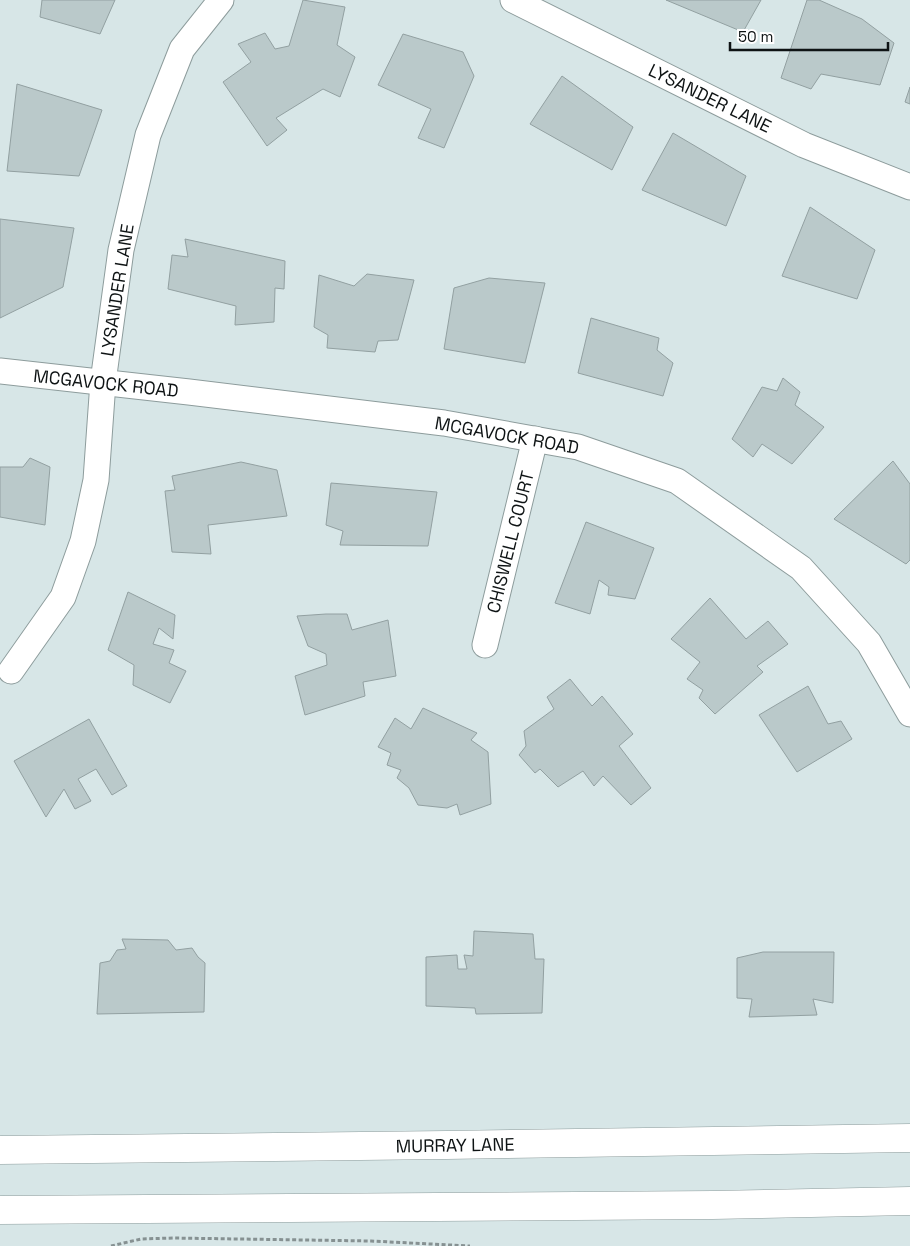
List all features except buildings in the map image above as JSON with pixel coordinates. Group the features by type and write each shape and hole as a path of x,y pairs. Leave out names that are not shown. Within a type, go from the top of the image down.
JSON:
{"main road":[{"name":"MURRAY LANE","path":"0,1150 446,1146 910,1138"},
{"path":"0,1210 713,1205 910,1201"}],"street":[{"name":"LYSANDER LANE","path":"11,671 63,597 83,541 96,480 103,382 121,250 148,135 182,49 221,0"},
{"name":"LYSANDER LANE","path":"513,0 804,145 910,187"},
{"name":"MCGAVOCK ROAD","path":"0,371 434,422 578,447 677,481 801,568 869,642 910,714"},
{"name":"CHISWELL COURT","path":"485,645 535,439"}],"path":[{"path":"111,1246 141,1239 173,1238 371,1241 470,1246"}]}
